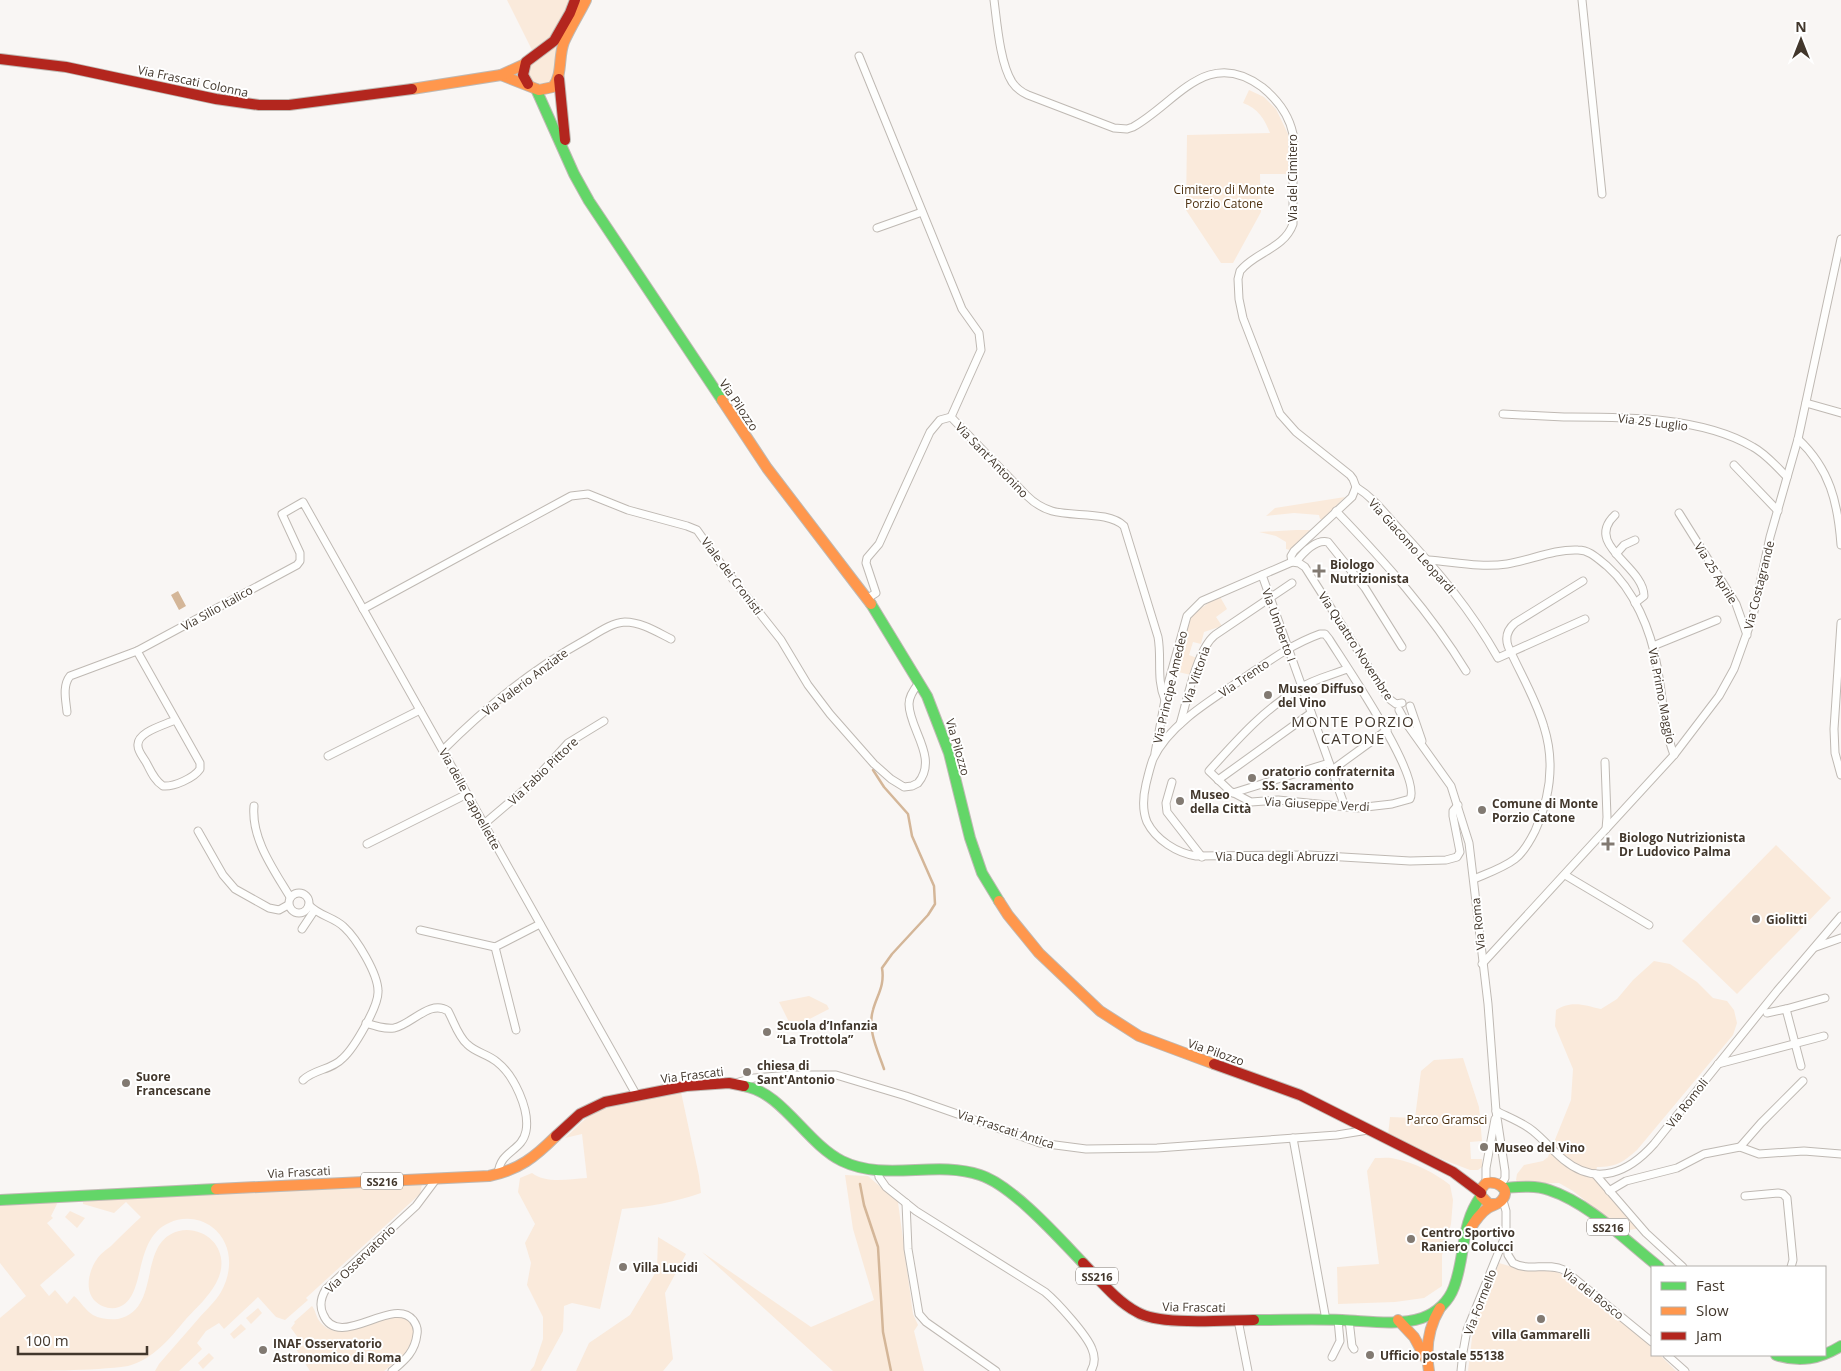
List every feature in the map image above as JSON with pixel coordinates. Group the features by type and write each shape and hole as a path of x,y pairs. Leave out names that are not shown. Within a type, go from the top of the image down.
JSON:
{"main road":[{"name":"Via Frascati Colonna","path":"0,59 29,60 69,67 225,102 262,106 290,105 501,75 525,64 530,57 545,49 557,37 572,11 575,0"},
{"path":"525,64 522,75 532,87 544,90 551,88 559,79 563,47 586,0"},
{"name":"Via Frascati Colonna","path":"501,75 532,87"},
{"name":"Via Pilozzo","path":"559,79 561,114 568,163"},
{"name":"Via Pilozzo","path":"532,87 554,124 568,163 589,201 763,463 868,598 919,683 942,732 970,838 982,873 1008,915 1046,961 1100,1010 1139,1036 1167,1048 1286,1089 1454,1172 1483,1189"},
{"name":"Via Frascati","path":"0,1200 476,1177 498,1174 528,1161 575,1117 605,1102 698,1084 738,1083 768,1095 810,1138 833,1157 852,1166 878,1170 970,1173 985,1176 1030,1210 1081,1262 1136,1311 1145,1316 1165,1320 1398,1320 1422,1318 1440,1308"},
{"path":"1464,1247 1469,1215 1483,1189 1495,1182 1502,1186 1505,1194 1500,1202 1488,1204 1483,1189"},
{"name":"SS216","path":"1502,1186 1539,1188 1555,1192 1571,1200 1595,1216 1658,1266"},
{"path":"1429,1371 1427,1360 1429,1328 1457,1279 1466,1237 1476,1217 1487,1208 1524,1194 1555,1192"},
{"path":"1398,1320 1414,1337 1427,1360"},
{"path":"1826,1355 1841,1346"},
{"path":"1780,1356 1792,1359 1814,1359 1822,1356"}],"street":[{"name":"Via del Cimitero","path":"994,0 1004,56 1010,77 1017,88 1026,94 1117,129 1127,129 1135,126 1174,95 1192,83 1213,74 1234,74 1255,82 1274,99 1289,120 1293,141 1293,224 1284,240 1240,271 1238,279 1239,299 1243,318 1282,418 1296,432 1351,476 1356,488"},
{"path":"1582,0 1602,194"},
{"path":"859,56 962,309 979,333 981,350 951,417"},
{"path":"877,228 922,212"},
{"name":"Via Costagrande","path":"1482,964 1566,875 1674,755 1724,688 1734,669 1747,635 1798,439 1841,239"},
{"path":"1806,403 1841,413"},
{"name":"Via 25 Luglio","path":"1503,414 1657,420 1700,428 1753,446 1787,477"},
{"name":"Via Sant'Antonino","path":"868,598 876,593 867,569 867,558 879,544 930,432 940,420 951,417 1026,495 1039,505 1054,512 1113,519 1124,526 1158,637 1160,687 1165,700"},
{"path":"1798,439 1816,458 1830,485 1838,512 1841,545"},
{"path":"1734,464 1778,511"},
{"path":"1294,562 1291,556 1294,551 1352,497 1356,488"},
{"name":"Via Giacomo Leopardi","path":"1356,488 1372,500 1428,560 1471,615 1498,658 1510,653"},
{"name":"Viale dei Cronisti","path":"363,609 571,496 588,494 640,514 688,526 700,533 724,568 781,640 825,708 874,764 894,782 906,787 918,783 925,770 923,751 909,704 911,695 919,683"},
{"name":"Via delle Cappellette","path":"303,502 637,1096"},
{"name":"Via Silio Italico","path":"137,652 297,565 300,561 300,553 282,514 303,502"},
{"path":"1336,511 1375,552 1437,627 1466,671"},
{"name":"Via 25 Aprile","path":"1679,512 1736,604 1747,635"},
{"path":"1615,515 1608,523 1606,530 1608,544 1631,570 1644,589 1643,598 1635,603"},
{"path":"1616,554 1624,546 1635,540"},
{"name":"Via Principe Amedeo","path":"1154,758 1165,700 1188,614 1202,602 1294,562 1317,543 1328,542 1360,582 1402,647"},
{"name":"Via Primo Maggio","path":"1428,560 1496,565 1554,553 1584,551 1593,554 1626,587 1635,603 1653,646 1667,734 1674,755"},
{"name":"Via Quattro Novembre","path":"1294,562 1305,567 1388,698 1400,707"},
{"name":"Via Umberto I","path":"1262,575 1345,808"},
{"path":"1474,879 1507,864 1524,850 1540,820 1550,783 1550,752 1545,728 1510,653 1506,637 1513,625 1584,581"},
{"name":"Via Vittoria","path":"1180,725 1201,653 1207,642 1215,634 1292,583"},
{"path":"1510,653 1585,619"},
{"path":"1653,646 1717,620"},
{"name":"Via Valerio Anziate","path":"442,750 471,722 538,670 564,652 606,628 621,623 632,623 647,627 671,639"},
{"path":"1841,623 1834,729 1835,754 1841,775"},
{"name":"Via Trento","path":"1170,735 1220,694 1288,648 1318,635 1325,634 1329,638 1347,669"},
{"path":"67,712 66,682 70,676 137,652 200,763 200,769 196,774 171,785 163,786 156,780 139,750 139,738 175,720"},
{"path":"1347,669 1386,730 1352,756 1330,767 1233,793 1209,771 1248,728 1302,687 1347,669"},
{"name":"Via Roma","path":"1400,707 1401,713 1406,714 1409,712 1410,706 1424,748"},
{"name":"Via Roma","path":"1400,707 1424,748 1450,783 1469,843 1488,1004 1496,1111"},
{"path":"328,756 420,710"},
{"path":"1218,780 1311,713"},
{"name":"Via Fabio Pittore","path":"484,824 531,784 568,743 604,721"},
{"name":"Via Giuseppe Verdi","path":"1233,793 1251,802 1278,800 1345,808 1382,806 1406,801 1411,798 1411,791 1406,773 1386,730"},
{"name":"Via Duca degli Abruzzi","path":"1170,735 1154,758 1148,776 1144,798 1144,813 1158,836 1173,848 1187,855 1302,855 1399,860 1452,859 1457,857 1460,852 1452,816 1453,811 1458,805"},
{"path":"1605,762 1606,829"},
{"path":"1172,782 1166,803 1167,812 1202,856"},
{"path":"367,844 467,794"},
{"path":"254,806 253,818 256,831 292,911 299,914 312,908"},
{"path":"198,831 223,875 235,889 269,908 279,910 295,893 301,893 308,899 312,908 346,929 359,946 374,975 378,985 378,997 366,1023 350,1049 342,1060 303,1080"},
{"path":"1566,875 1648,925"},
{"path":"302,929 312,908"},
{"name":"Via Romoli","path":"1496,1111 1533,1131 1576,1168 1595,1174 1608,1174 1620,1171 1642,1157 1654,1144 1841,916"},
{"path":"420,930 495,947 540,924"},
{"path":"1812,949 1841,938"},
{"path":"495,947 516,1030"},
{"path":"1767,1013 1825,998"},
{"path":"366,1023 383,1028 396,1027 406,1024 429,1010 442,1008 448,1011 467,1044 492,1058 502,1067 523,1101 526,1127 525,1135 519,1144 500,1161 498,1174"},
{"path":"1786,1009 1801,1066"},
{"path":"1718,1064 1824,1036"},
{"name":"Via Frascati Antica","path":"738,1083 754,1078 792,1075 822,1074 839,1076 916,1099 1037,1142 1079,1149 1147,1149 1337,1135 1368,1130"},
{"path":"1740,1148 1760,1123 1804,1081"},
{"path":"1496,1111 1505,1171 1502,1186"},
{"path":"1483,1189 1496,1111"},
{"path":"1293,1138 1326,1320"},
{"path":"1609,1191 1623,1182 1677,1168 1704,1154 1740,1148 1759,1154 1804,1151 1841,1154"},
{"path":"878,1170 879,1177 886,1187 916,1211 1045,1292 1056,1301 1092,1347 1095,1358 1091,1371"},
{"path":"1595,1174 1646,1233 1682,1266"},
{"name":"Via Osservatorio","path":"392,1371 414,1349 417,1330 413,1320 406,1315 393,1314 352,1326 337,1327 330,1324 324,1317 321,1306 322,1297 326,1289 416,1206 437,1178"},
{"path":"1744,1196 1778,1193 1783,1194 1786,1198 1793,1260 1791,1266"},
{"path":"1500,1202 1505,1206 1506,1233"},
{"path":"906,1203 908,1249 919,1314 926,1322 996,1371"},
{"name":"Via del Bosco","path":"1506,1233 1510,1260 1520,1267 1550,1266 1567,1272 1651,1341"},
{"name":"Via Formello","path":"1461,1371 1467,1330 1506,1233"},
{"path":"1238,1320 1248,1371"},
{"path":"1344,1320 1354,1349"},
{"path":"1332,1357 1340,1341 1344,1320"},
{"path":"1668,1356 1685,1371"}],"green space":[{"path":"507,0 569,0 556,30 540,46 532,50"},
{"path":"556,47 553,78 549,83 544,85 537,84 528,79 531,62"},
{"name":"Cimitero di Monte Porzio Catone","path":"1249,90 1264,97 1276,109 1288,134 1288,174 1260,174 1261,212 1233,263 1221,263 1186,210 1187,135 1270,133 1260,115 1253,108 1243,103"},
{"path":"1345,497 1323,519 1320,519 1319,515 1294,513 1266,516 1275,508"},
{"path":"1310,530 1290,550 1286,549 1286,542 1276,536 1259,532"},
{"path":"1219,595 1227,609 1216,617 1222,626 1204,632 1201,644 1193,642 1189,655 1197,658 1191,675 1174,671 1188,618"},
{"name":"Giolitti","path":"1776,845 1831,898 1737,994 1682,941"},
{"path":"1654,961 1670,964 1697,982 1713,998 1727,1001 1734,1010 1737,1023 1733,1035 1637,1150 1619,1163 1597,1167 1595,1174 1641,1228 1624,1231 1573,1191 1559,1183 1519,1184 1516,1180 1517,1174 1524,1165 1543,1161 1548,1157 1571,1100 1573,1069 1555,1026 1556,1010 1573,1004 1601,1009 1617,999 1633,980"},
{"path":"809,996 827,1005 829,1009 792,1028 779,1002"},
{"name":"Parco Gramsci","path":"1463,1058 1479,1107 1482,1141 1470,1142 1471,1159 1482,1159 1482,1167 1478,1170 1470,1170 1431,1155 1388,1135 1390,1117 1415,1118 1421,1071 1434,1060"},
{"path":"681,1092 701,1193 662,1204 622,1209 600,1309 572,1303 564,1306 563,1331 541,1371 530,1371 534,1366 543,1339 543,1317 527,1285 531,1263 525,1243 535,1224 518,1192 520,1178 532,1173 551,1180 587,1178 582,1134 565,1138 582,1122 596,1112 607,1108 632,1101"},
{"name":"Centro Sportivo Raniero Colucci","path":"1375,1158 1391,1158 1410,1163 1438,1176 1450,1185 1453,1200 1451,1224 1442,1255 1442,1286 1424,1298 1395,1302 1338,1304 1337,1267 1379,1264 1367,1171"},
{"path":"845,1175 868,1176 898,1202 913,1314 918,1325 914,1331 924,1371 833,1371 702,1252 811,1327 874,1300 853,1229"},
{"path":"422,1184 420,1194 306,1298 308,1300 285,1320 276,1317 258,1297 224,1329 219,1323 206,1331 197,1343 202,1349 179,1371 155,1371 216,1299 228,1275 229,1258 227,1249 224,1241 212,1227 197,1220 180,1219 169,1223 157,1231 144,1254 133,1292 128,1301 119,1307 109,1308 100,1305 95,1301 90,1291 90,1274 98,1257 141,1217 126,1202 114,1213 83,1204 83,1202 123,1198"},
{"path":"55,1200 57,1204 51,1216 53,1218 47,1223 75,1255 40,1285 49,1296 55,1290 67,1304 74,1296 90,1313 99,1317 118,1319 132,1313 140,1303 146,1290 158,1248 166,1238 179,1231 193,1231 207,1236 218,1248 221,1271 213,1289 154,1353 137,1363 128,1366 99,1369 0,1371 0,1318 26,1296 0,1263 0,1201"},
{"path":"70,1211 85,1218 77,1228 65,1217"},
{"path":"658,1237 686,1254 665,1293 673,1359 663,1371 576,1371 589,1343 630,1315 657,1270"},
{"path":"1499,1263 1526,1271 1543,1270 1557,1272 1572,1280 1635,1331 1651,1347 1651,1356 1661,1356 1676,1371 1468,1371 1472,1338"},
{"path":"312,1306 321,1323 336,1331 355,1329 392,1316 401,1316 411,1322 414,1332 412,1346 384,1371 310,1371 296,1349 299,1339 291,1328 294,1322"},
{"path":"258,1308 262,1313 251,1324 246,1318"},
{"path":"241,1324 246,1329 234,1339 230,1334"},
{"path":"209,1353 214,1358 203,1369 198,1363"}],"shaded area":[{"path":"178,591 186,606 179,610 171,595"}],"waterway":[{"path":"873,770 884,787 908,814 912,836 934,886 935,904 928,915 892,954 882,968 882,985 873,1010 871,1025 884,1069"},
{"path":"860,1184 864,1205 878,1247 883,1332 891,1371"}],"traffic: fast":[{"path":"536,89 574,174 589,201 722,400"},
{"path":"871,604 927,696 949,753 970,838 982,873 999,901"},
{"path":"744,1086 758,1090 770,1098 817,1143 842,1161 858,1167 875,1170 946,1169 963,1171 980,1175 993,1181 1006,1189 1034,1213 1083,1263"},
{"path":"1503,1188 1538,1187 1564,1196 1593,1213 1658,1266"},
{"path":"0,1200 216,1189"},
{"path":"1254,1320 1403,1322 1422,1318 1433,1313 1446,1302 1452,1292 1458,1275 1466,1229 1474,1207 1481,1196"},
{"path":"1826,1354 1841,1346"},
{"path":"1780,1356 1793,1359 1820,1356"}],"traffic: slow":[{"path":"501,75 539,90 553,87 558,77 564,42 586,0"},
{"path":"412,89 501,75 525,64"},
{"path":"722,400 767,468 871,604"},
{"path":"999,901 1039,953 1100,1011 1139,1036 1214,1064"},
{"path":"216,1189 489,1176 526,1162 556,1136"},
{"path":"1470,1229 1483,1212 1499,1203 1505,1196 1504,1189 1501,1186 1494,1183 1486,1183 1481,1189 1481,1196 1489,1204 1496,1204"},
{"path":"1429,1371 1428,1338 1440,1308"},
{"path":"1398,1320 1414,1337 1426,1359"}],"traffic: jam":[{"path":"528,84 523,75 526,62 554,41 575,0"},
{"path":"0,59 66,67 216,99 259,105 289,105 412,89"},
{"path":"559,79 565,140"},
{"path":"1214,1064 1300,1095 1453,1172 1481,1193"},
{"path":"556,1136 580,1114 605,1102 686,1086 729,1083 744,1086"},
{"path":"1083,1263 1122,1302 1147,1316 1176,1321 1254,1320"}],"place":[{"name":"Biologo Nutrizionista","path":"1319,571"},
{"name":"Museo Diffuso del Vino","path":"1268,695"},
{"name":"oratorio confraternita SS. Sacramento","path":"1252,778"},
{"name":"Museo della Città","path":"1180,801"},
{"name":"Comune di Monte Porzio Catone","path":"1482,810"},
{"name":"Biologo Nutrizionista Dr Ludovico Palma","path":"1608,844"},
{"name":"Giolitti","path":"1756,919"},
{"name":"Scuola d’Infanzia “La Trottola”","path":"767,1032"},
{"name":"chiesa di Sant'Antonio","path":"747,1072"},
{"name":"Suore Francescane","path":"126,1083"},
{"name":"Museo del Vino","path":"1484,1147"},
{"name":"Centro Sportivo Raniero Colucci","path":"1411,1239"},
{"name":"Villa Lucidi","path":"623,1267"},
{"name":"villa Gammarelli","path":"1541,1319"},
{"name":"INAF Osservatorio Astronomico di Roma","path":"263,1350"},
{"name":"Ufficio postale 55138","path":"1370,1355"}],"district":[{"name":"MONTE PORZIO CATONE","path":"1353,730"}]}
